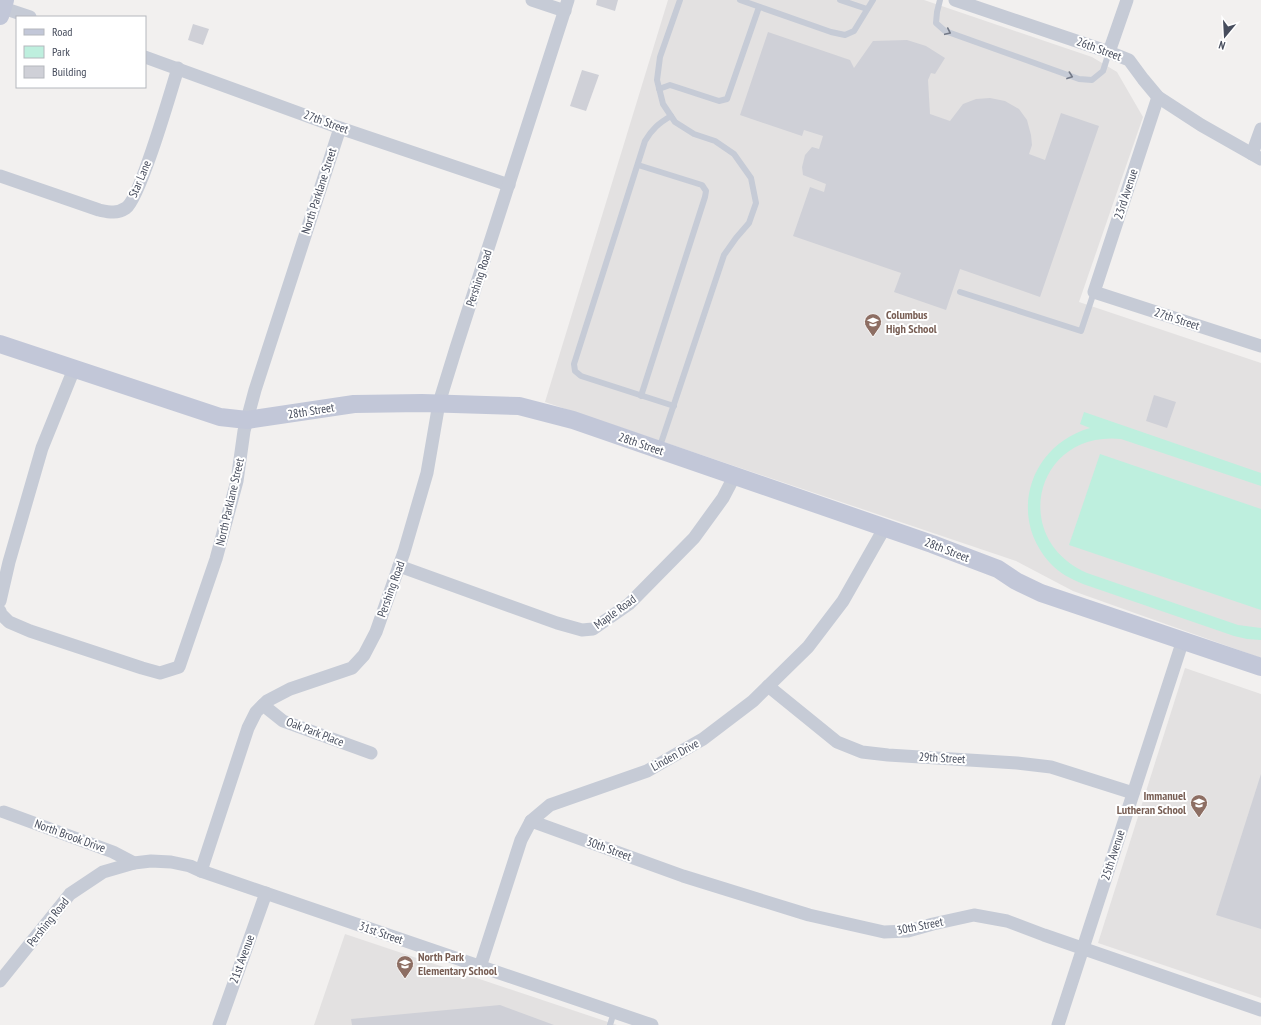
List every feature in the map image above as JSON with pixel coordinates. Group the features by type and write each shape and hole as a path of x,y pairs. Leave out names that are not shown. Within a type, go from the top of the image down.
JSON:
{"street":[{"path":"532,0 566,6"},
{"name":"26th Street","path":"955,0 1129,60 1158,97 1201,125 1257,157"},
{"path":"1109,52 1127,0"},
{"name":"Pershing Road","path":"0,981 70,894 103,872 134,863 152,861 171,862 190,866 201,871 248,728 256,712 267,701 290,689 352,668 364,655 376,632 399,566 427,473 439,403 566,6"},
{"path":"2,8 27,16"},
{"name":"27th Street","path":"146,57 340,128 509,185"},
{"name":"Star Lane","path":"0,176 99,210 117,213 127,208 139,187 178,68"},
{"name":"23rd Avenue","path":"1094,292 1158,97"},
{"name":"North Parklane Street","path":"0,611 9,622 142,668 160,673 179,667 216,559 237,481 244,431 255,390 340,128"},
{"path":"1257,157 1261,129"},
{"name":"27th Street","path":"1094,292 1261,346"},
{"name":"28th Street","path":"0,344 220,418 247,420 354,404 439,403 519,406 573,420 885,527 998,570 1016,581 1041,593 1261,667"},
{"path":"0,601 9,562 42,448 74,369"},
{"name":"Maple Road","path":"399,566 557,623 582,630 593,629 629,604 694,538 723,498 735,475"},
{"name":"Linden Drive","path":"480,967 521,840 531,821 550,805 647,771 703,739 753,701 808,647 843,600 885,527"},
{"name":"25th Avenue","path":"1058,1025 1183,640"},
{"name":"29th Street","path":"768,686 837,742 862,752 1017,763 1050,767 1133,793"},
{"name":"Oak Park Place","path":"263,705 283,721 371,753"},
{"name":"North Brook Drive","path":"4,812 113,852 134,863"},
{"name":"30th Street","path":"531,821 683,876 809,915 884,932 908,931 974,915 1007,920 1082,948 1261,1010"},
{"name":"31st Street","path":"201,871 652,1025"},
{"name":"21st Avenue","path":"219,1025 266,892"}],"lane":[{"path":"659,450 724,255 749,223 756,203 751,178 734,154 715,141 694,134 676,122 663,104 657,80 660,57 680,0"},
{"path":"740,0 831,32 845,35 854,30 873,0"},
{"path":"840,0 867,9"},
{"path":"940,0 936,23 945,31 1079,79 1092,80 1102,71 1109,52"},
{"path":"659,89 670,85 719,101 727,99 759,7"},
{"path":"671,116 651,130 645,141 574,364 575,371 581,376 674,406"},
{"path":"638,165 702,185 706,191 641,396"},
{"path":"960,292 1081,331 1094,292"},
{"path":"610,1025 614,1012"}],"shaded area":[{"name":"Columbus High School","path":"668,0 924,0 1092,57 1117,72 1143,117 1079,302 1261,363 1261,658 1073,591 1016,561 545,402"},
{"name":"Immanuel Lutheran School","path":"1185,668 1261,694 1261,998 1098,943"},
{"name":"North Park Elementary School","path":"345,934 617,1025 314,1025"}],"green space":[{"path":"1084,412 1261,473 1261,486 1121,439 1092,441 1069,451 1052,468 1042,490 1041,513 1047,536 1062,557 1087,573 1238,625 1261,628 1261,640 1234,636 1083,584 1057,570 1050,563 1037,544 1030,524 1028,504 1031,484 1040,466 1052,450 1069,437 1090,428 1080,424"},
{"path":"1100,454 1261,509 1261,610 1069,545"}],"building":[{"path":"597,0 618,0 615,11 596,5"},
{"path":"193,24 209,29 203,45 188,40"},
{"path":"768,32 850,60 854,68 873,41 907,40 926,46 945,58 935,74 931,73 928,80 930,114 950,121 963,104 976,99 990,98 1005,101 1019,109 1027,120 1032,145 1029,154 1045,160 1061,113 1099,126 1040,297 960,269 946,310 894,292 901,273 793,236 810,187 824,192 826,184 803,175 802,167 805,155 812,147 819,149 823,136 804,130 802,136 740,115"},
{"path":"582,70 599,75 586,111 570,106"},
{"path":"1154,395 1176,402 1167,428 1146,421"},
{"path":"1261,774 1261,929 1216,915"},
{"name":"North Park Elementary School","path":"500,1005 554,1025 352,1025 351,1019"}],"place":[{"name":"Columbus High School","path":"873,337"},
{"name":"Immanuel Lutheran School","path":"1199,818"},
{"name":"North Park Elementary School","path":"405,979"}]}
